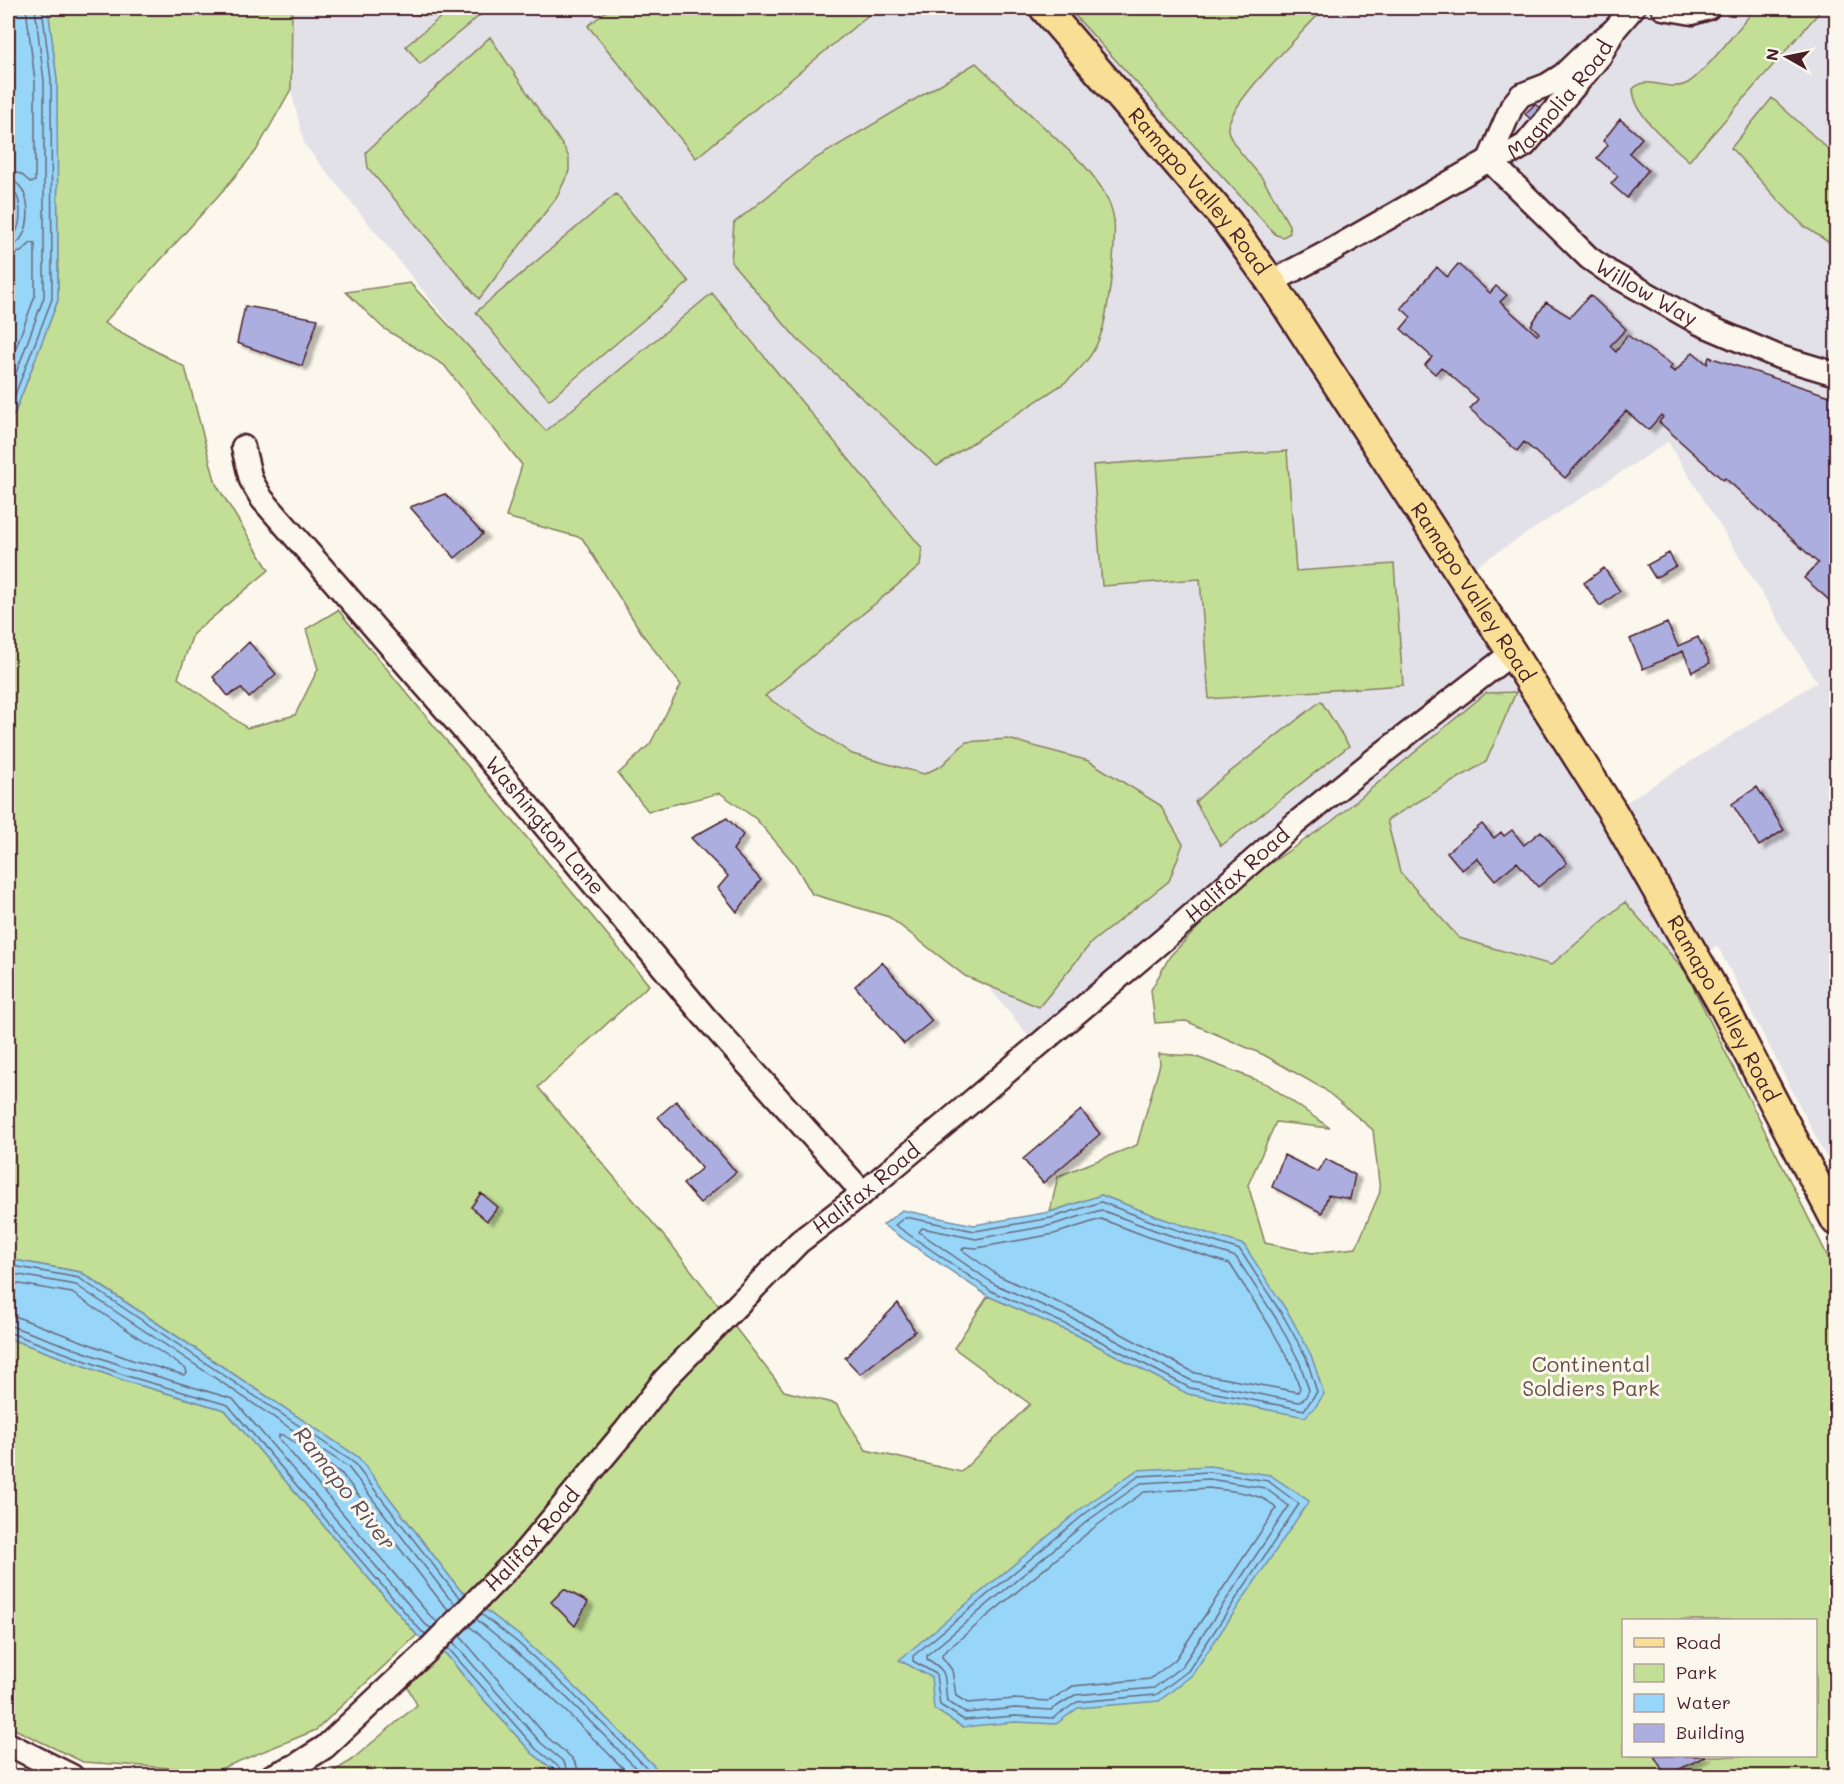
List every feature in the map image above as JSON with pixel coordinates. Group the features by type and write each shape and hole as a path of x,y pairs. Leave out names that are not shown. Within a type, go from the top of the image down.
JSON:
{"main road":[{"name":"Ramapo Valley Road","path":"1044,8 1227,221 1271,282 1512,653 1636,851 1726,1011 1836,1221"}],"street":[{"path":"1614,30 1634,8"},
{"path":"1663,8 1692,13 1708,8"},
{"name":"Magnolia Road","path":"1271,282 1332,250 1489,160 1513,152 1525,145 1600,56 1614,30"},
{"name":"Magnolia Road","path":"1489,160 1512,106 1521,95 1547,85 1563,75 1614,30"},
{"name":"Willow Way","path":"1489,160 1590,258 1609,272 1699,323 1779,357 1836,374"},
{"name":"Washington Lane","path":"243,447 251,480 262,499 482,751 704,1016 863,1193"},
{"name":"Halifax Road","path":"272,1776 295,1766 325,1747 424,1654 525,1551 626,1430 665,1379 799,1242 863,1193 1176,929 1296,823 1374,759 1512,653"},
{"path":"8,1744 67,1776"}],"shaded area":[{"path":"292,8 1836,8 1836,1176 1717,945 1504,1124 1288,815 1030,1038 304,144 291,89","holes":["1668,442 1817,682 1612,811 1462,575"]}],"green space":[{"name":"Continental Soldiers Park","path":"48,8 292,8 291,89 256,151 104,323 185,367 216,484 269,570 193,634 178,678 247,728 295,715 318,669 306,629 338,610 649,985 538,1087 674,1248 784,1391 836,1404 866,1450 961,1472 1030,1404 954,1348 988,1296 1077,1335 1191,1395 1161,1218 1101,1195 1050,1212 1058,1176 1137,1145 1160,1064 1159,1054 1194,1056 1267,1084 1330,1128 1276,1122 1248,1185 1265,1243 1312,1253 1356,1248 1380,1192 1373,1130 1324,1089 1264,1055 1186,1021 1155,1023 1151,990 1170,956 1243,882 1331,822 1486,693 1516,692 1486,762 1387,820 1400,872 1459,938 1551,965 1625,902 1685,971 1836,1273 1836,1776 664,1776 521,1637 460,1590 358,1457 81,1272 8,1259 8,420 14,415 58,300 57,80"},
{"path":"388,8 489,8 420,64 406,46 442,16 418,15"},
{"path":"610,8 877,8 696,158 588,26"},
{"path":"1068,8 1324,8 1253,86 1231,118 1228,129 1237,148 1267,186 1289,225 1290,233 1283,237 1276,235"},
{"path":"1756,8 1823,8 1689,161 1646,119 1635,99 1633,89 1644,83 1672,86 1686,84 1712,61"},
{"path":"490,37 565,149 569,158 569,171 557,197 479,299 368,168 366,152"},
{"path":"976,63 1083,164 1100,186 1110,204 1114,221 1112,275 1106,314 1099,339 1081,368 1066,382 937,466 797,339 731,262 734,223 813,160"},
{"path":"1772,98 1836,156 1836,247 1805,227 1731,148"},
{"path":"616,194 689,282 549,400 476,312"},
{"path":"410,283 546,431 712,293 922,548 920,566 765,696 852,754 924,774 941,766 966,742 1008,739 1089,761 1160,805 1183,844 1169,881 1092,942 1039,1007 965,976 889,917 812,894 794,863 756,819 720,793 648,811 618,774 650,744 681,685 643,635 582,538 506,517 522,465 444,365 383,328 346,292"},
{"path":"1287,451 1296,571 1394,564 1403,685 1209,699 1200,579 1102,586 1093,465"},
{"path":"1321,701 1349,746 1221,846 1195,802 1212,786"},
{"path":"8,1338 125,1381 225,1410 417,1635 316,1730 215,1771 83,1762 8,1726"},
{"path":"440,1650 447,1655 532,1753 555,1771 556,1776 326,1776 349,1762 417,1705 407,1686"}],"water":[{"path":"8,8 48,8 57,80 58,300 14,415 8,420 8,246 14,213 8,181"},
{"path":"1101,1195 1161,1218 1244,1245 1290,1316 1311,1355 1324,1394 1305,1417 1188,1394 1077,1335 988,1296 883,1225 902,1210 974,1225 1050,1212"},
{"name":"Ramapo River","path":"8,1259 80,1272 358,1457 460,1590 521,1637 664,1776 556,1776 555,1771 532,1753 475,1690 447,1655 417,1635 225,1410 125,1381 8,1338"},
{"path":"1209,1466 1270,1475 1309,1501 1192,1675 1159,1701 1078,1708 1056,1724 1015,1722 962,1727 934,1709 931,1677 899,1660 1082,1508 1137,1470"}],"building":[{"path":"1535,104 1544,112 1535,123 1525,114"},
{"path":"1620,119 1642,138 1629,153 1648,170 1627,198 1611,184 1618,176 1597,158 1608,145 1603,141"},
{"path":"1458,264 1490,293 1496,286 1507,295 1500,302 1537,335 1539,333 1531,325 1546,302 1570,317 1590,295 1626,329 1610,346 1616,352 1627,335 1672,365 1670,369 1675,372 1693,352 1707,364 1709,357 1836,398 1836,606 1804,578 1818,563 1725,478 1723,480 1659,422 1663,417 1661,415 1648,430 1626,411 1565,478 1524,442 1517,451 1470,409 1478,399 1441,367 1435,374 1425,365 1432,357 1401,329 1411,317 1401,308 1437,267 1447,277"},
{"path":"245,306 318,319 302,366 237,343"},
{"path":"445,494 483,534 455,558 410,507"},
{"path":"1669,553 1676,566 1655,578 1647,565"},
{"path":"1604,568 1620,591 1600,606 1584,583"},
{"path":"1667,623 1678,646 1698,637 1710,663 1692,672 1683,651 1643,669 1630,639"},
{"path":"249,642 276,674 249,698 241,688 228,696 213,677"},
{"path":"1757,787 1784,830 1759,846 1732,804"},
{"path":"727,818 743,835 733,850 761,880 737,912 718,888 728,876 691,838"},
{"path":"1482,824 1494,838 1501,832 1504,836 1512,830 1524,845 1541,831 1567,863 1538,887 1517,862 1495,880 1477,858 1462,870 1447,852"},
{"path":"882,962 932,1021 904,1044 855,986"},
{"path":"676,1101 736,1172 700,1203 683,1184 702,1168 658,1117"},
{"path":"1081,1110 1100,1134 1043,1183 1023,1159"},
{"path":"1284,1155 1318,1172 1326,1159 1355,1175 1350,1199 1328,1195 1322,1213 1272,1187"},
{"path":"481,1193 498,1207 487,1221 471,1207"},
{"path":"898,1303 915,1331 860,1374 845,1358"},
{"path":"564,1589 588,1602 575,1626 551,1602"},
{"path":"1655,1757 1704,1757 1666,1776"}]}
